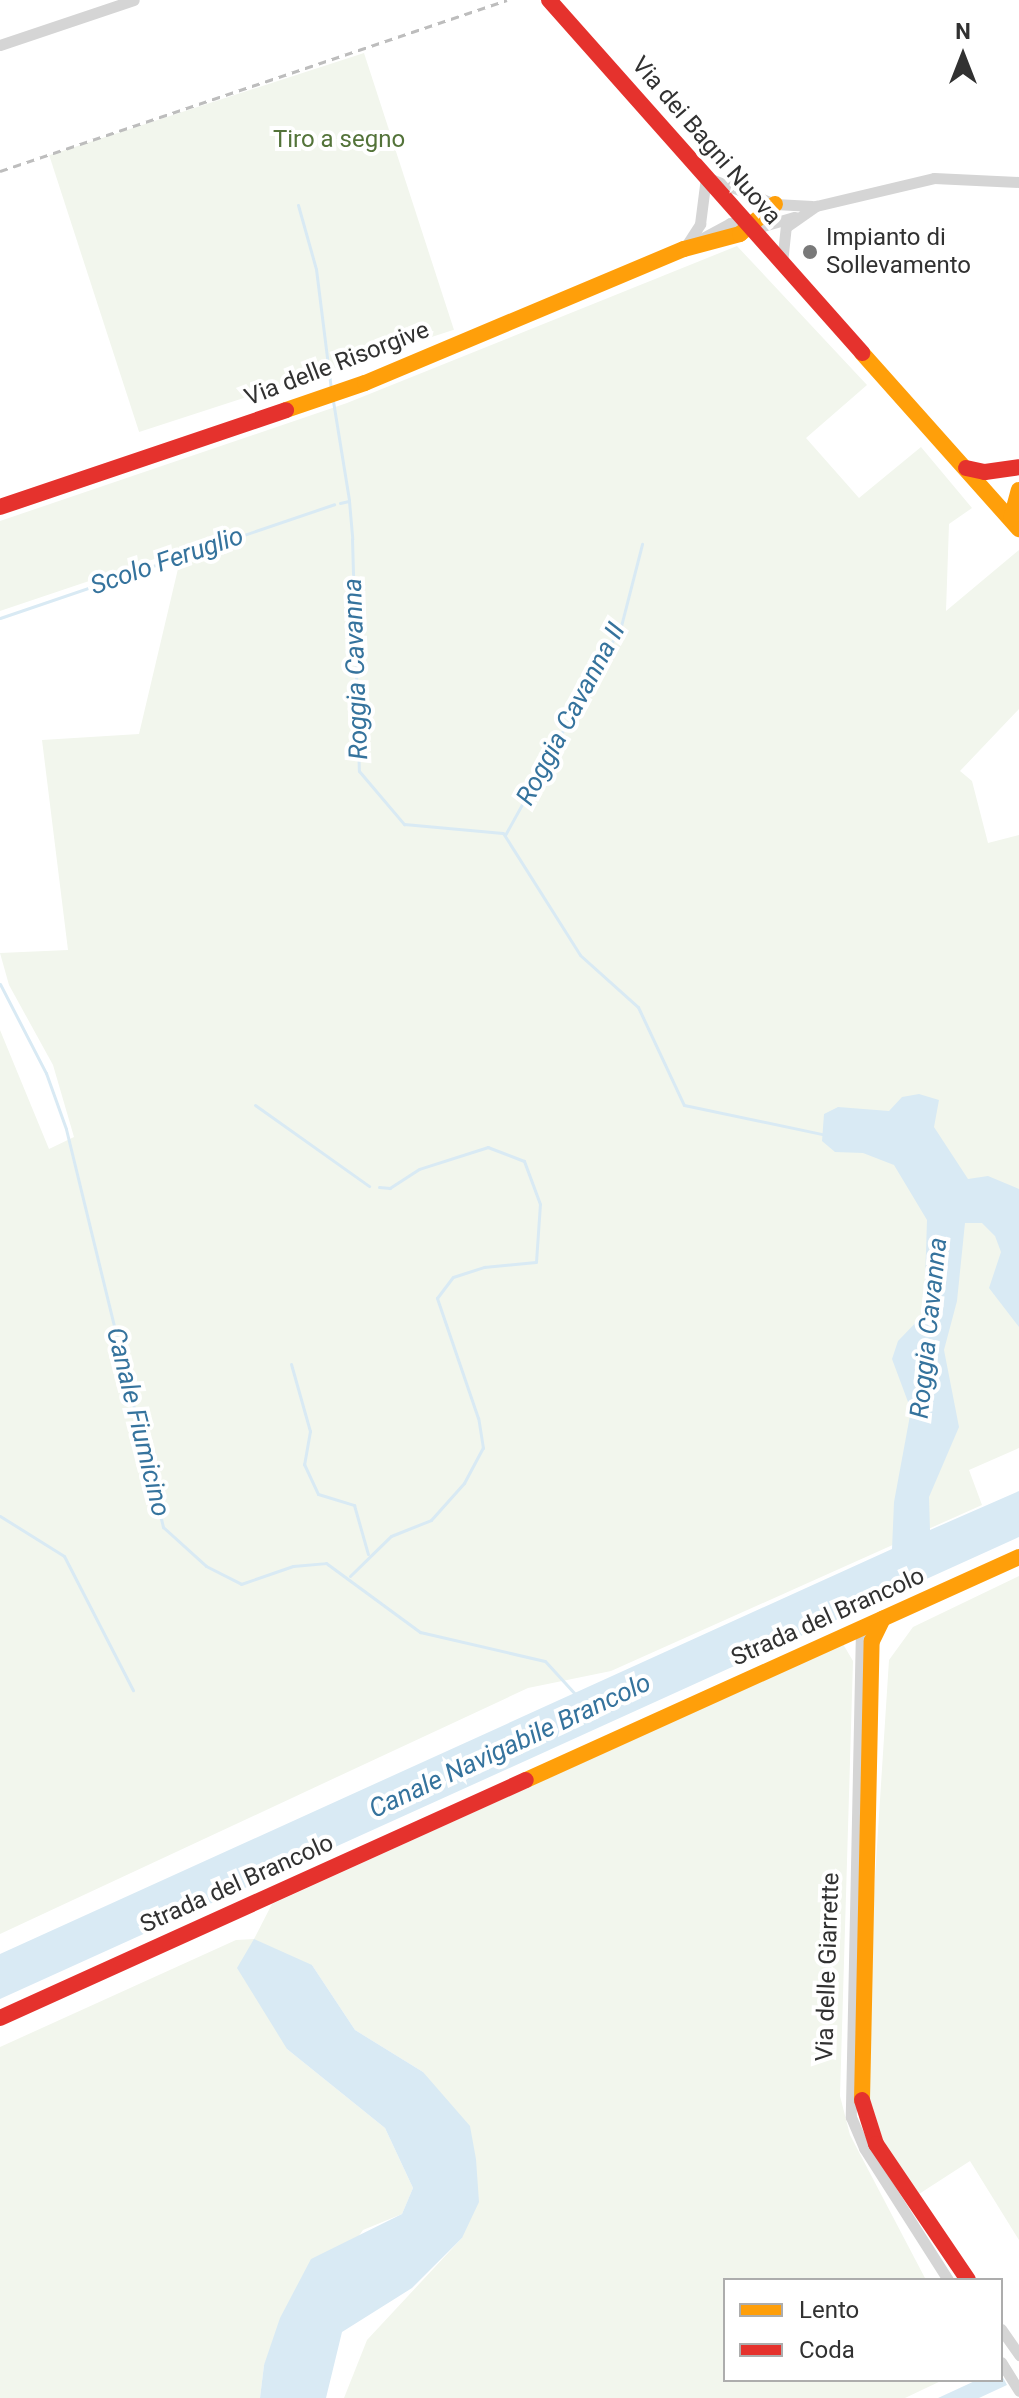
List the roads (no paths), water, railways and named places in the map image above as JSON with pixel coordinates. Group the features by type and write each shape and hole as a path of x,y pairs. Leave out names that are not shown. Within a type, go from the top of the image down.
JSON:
{"street":[{"path":"0,45 134,0"},
{"name":"Via dei Bagni Nuova","path":"549,0 1016,522"},
{"path":"684,249 700,224 706,177 775,204 816,206"},
{"path":"748,225 795,217 816,206 934,178 1019,182"},
{"name":"Via delle Risorgive","path":"0,507 365,383 684,249 740,234 775,204"},
{"path":"782,264 786,227 795,217"},
{"path":"966,468 994,472 1019,467"},
{"path":"1016,522 1019,490"},
{"name":"Strada del Brancolo","path":"0,2018 866,1632 1019,1557"},
{"name":"Via delle Giarrette","path":"866,1632 851,2117 864,2148 947,2278"},
{"name":"Via delle Giarrette","path":"866,1632 860,2094 876,2144 967,2278"},
{"path":"1003,2332 1019,2355"},
{"path":"1003,2365 1019,2391"}],"water":[{"name":"Canale Navigabile Brancolo","path":"919,1094 939,1100 934,1127 968,1179 988,1176 1019,1189 1019,1327 989,1288 1001,1252 995,1236 982,1223 965,1223 957,1301 944,1350 959,1427 929,1497 930,1530 1019,1491 1019,1537 0,1999 0,1954 892,1549 894,1502 911,1410 892,1359 898,1341 924,1314 927,1220 894,1165 863,1153 835,1152 822,1141 824,1114 838,1107 889,1111 902,1097"},
{"path":"254,1939 312,1965 355,2030 423,2072 470,2126 476,2159 479,2202 462,2238 412,2288 342,2332 326,2398 260,2398 264,2365 280,2318 311,2259 402,2214 413,2188 385,2128 287,2049 237,1968"},
{"path":"1003,2378 1007,2385 979,2398 938,2398 973,2382 1003,2382"}],"waterway":[{"path":"298,205 316,269 331,390"},
{"path":"333,401 349,500"},
{"name":"Roggia Cavanna","path":"340,503 349,501 352,539 359,771 404,824 503,833 580,955 638,1007 684,1105 826,1135"},
{"name":"Scolo Feruglio","path":"0,618 334,504"},
{"name":"Roggia Cavanna II","path":"505,835 621,626 642,544"},
{"name":"Canale Fiumicino","path":"0,984 46,1073 66,1129 163,1527 206,1566 241,1584 293,1566 326,1563 420,1632 545,1661 576,1695"},
{"path":"255,1105 369,1186"},
{"path":"350,1576 391,1536 431,1520 464,1483 483,1448 478,1418 437,1298 453,1277 484,1267 536,1262 540,1204 524,1161 488,1147 419,1169 390,1188 379,1187"},
{"path":"291,1364 310,1431 304,1464 318,1494 354,1505 368,1554"},
{"path":"0,1516 64,1556 133,1690"}],"railway":[{"path":"0,171 507,0"}],"place":[{"name":"Impianto di Sollevamento","path":"810,252"}],"park label":[{"name":"Tiro a segno","path":"339,140"}]}
